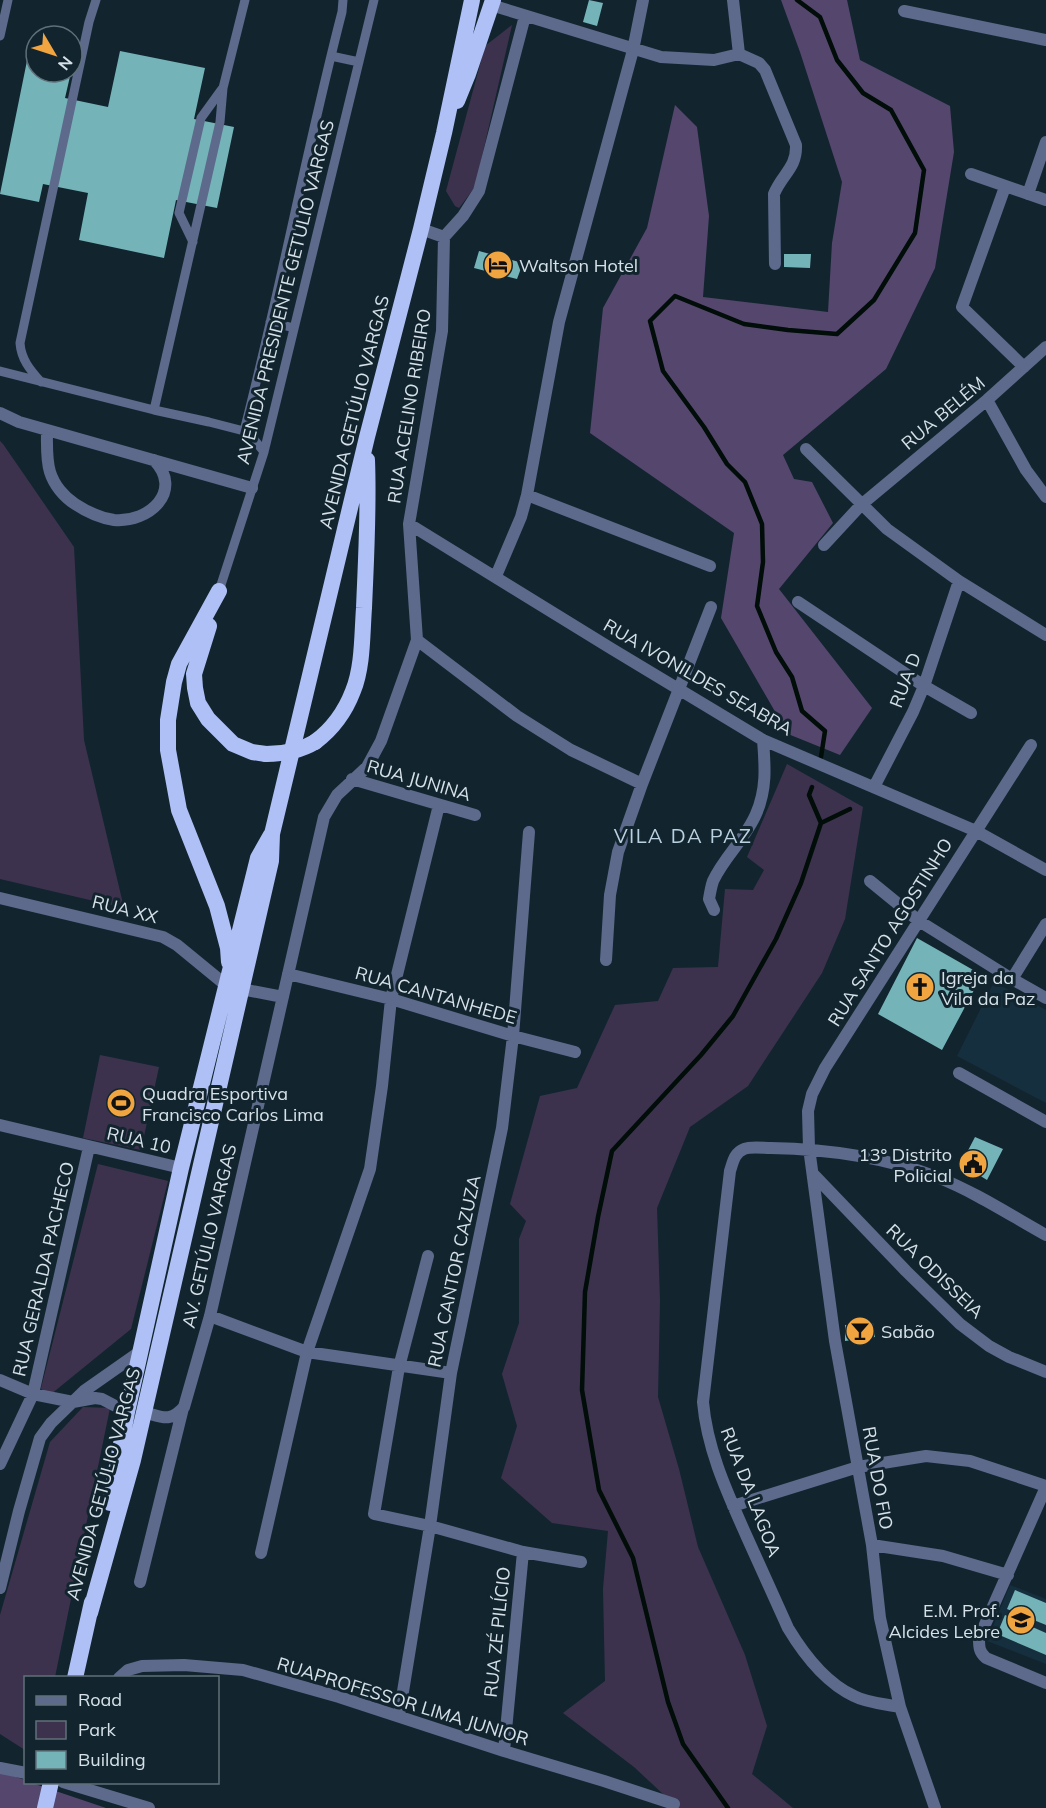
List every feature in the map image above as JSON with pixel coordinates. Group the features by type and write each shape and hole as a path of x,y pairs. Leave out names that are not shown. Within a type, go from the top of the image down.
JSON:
{"highway":[{"name":"AVENIDA GETÚLIO VARGAS","path":"75,1676 233,983 258,858 272,834 367,437 421,229 472,0"},
{"path":"444,133 468,74 492,3"},
{"path":"219,591 194,674 198,703 208,719 233,744 252,752 266,754 305,748 328,732 342,715 354,688 362,649 369,513 367,437"},
{"path":"219,591 179,664 168,720 168,750 179,810 217,906 228,948 233,983"},
{"name":"AVENIDA GETÚLIO VARGAS","path":"136,1412 141,1351 181,1168 233,983"},
{"path":"45,1808 51,1784"}],"street":[{"path":"496,576 521,517 527,495 559,322 633,50 643,0"},
{"path":"733,0 739,54"},
{"path":"492,3 525,16 661,57 714,60 739,54 759,63 765,70 796,145 796,156 792,167 778,184 774,194 775,264"},
{"path":"904,11 1046,40"},
{"path":"421,229 444,237 463,216 479,191 525,16"},
{"path":"1028,194 1046,142"},
{"path":"971,174 1046,200"},
{"path":"1005,187 962,306 1024,367"},
{"name":"RUA ACELINO RIBEIRO","path":"417,640 409,524 442,330 444,237"},
{"name":"RUA BELÉM","path":"824,545 861,505 987,400 1046,347"},
{"path":"987,400 1026,470 1045,493"},
{"path":"0,413 19,422 252,488"},
{"path":"47,430 48,463 53,480 71,501 105,518 116,520 138,517 157,505 166,486 165,475 154,460"},
{"path":"806,449 886,529 959,581 1042,633 1046,619"},
{"path":"527,495 710,567"},
{"name":"RUA IVONILDES SEABRA","path":"409,524 763,740 976,831 1046,870"},
{"name":"RUA D","path":"874,787 902,737 924,686 959,581"},
{"path":"798,602 924,686 970,713"},
{"path":"606,960 610,895 618,852 678,688 711,607"},
{"path":"417,640 517,716 571,750 642,784"},
{"name":"AV. GETÚLIO VARGAS","path":"140,1582 184,1407 210,1316 324,817 337,795 367,767 381,741 417,640"},
{"path":"714,910 709,899 713,882 749,828 762,798 766,773 763,740"},
{"name":"RUA SANTO AGOSTINHO","path":"809,1148 808,1112 812,1094 825,1068 1031,745"},
{"name":"RUA JUNINA","path":"352,779 476,815"},
{"path":"261,1553 307,1352 370,1169 391,999 440,805"},
{"name":"RUA CANTOR CAZUZA","path":"399,1716 430,1526 451,1373 502,1128 513,1036 529,831"},
{"path":"870,881 919,921 1012,980 1046,998"},
{"name":"RUA XX","path":"0,898 163,937 233,983"},
{"path":"1012,980 1046,924"},
{"name":"RUA CANTANHEDE","path":"288,974 391,999 575,1052"},
{"path":"233,983 283,997"},
{"path":"959,1073 1046,1122"},
{"name":"RUA 10","path":"0,1125 181,1168"},
{"name":"RUA GERALDA PACHECO","path":"0,1464 33,1394 89,1147"},
{"name":"RUA DA LAGOA","path":"900,1707 855,1697 821,1671 802,1648 788,1628 733,1506 713,1454 704,1421 703,1402 730,1171 736,1154 746,1148 809,1148 873,1158 937,1177 966,1190 1046,1235"},
{"name":"RUA DO FIO","path":"809,1148 835,1341 872,1545 880,1618 900,1707 935,1808"},
{"name":"RUA ODISSEIA","path":"814,1175 960,1324 989,1346 1046,1372"},
{"path":"428,1256 399,1367 374,1514 430,1526 523,1552 581,1562"},
{"path":"210,1316 307,1352 451,1373"},
{"path":"0,1588 40,1438 51,1423 73,1402 99,1380 141,1351"},
{"path":"0,1380 33,1394 73,1402 102,1399 136,1412 168,1418 176,1416 184,1407"},
{"path":"733,1506 858,1467 926,1456 970,1461 1046,1487 979,1638 979,1647 986,1658 1046,1683"},
{"path":"872,1545 943,1556 1008,1575"},
{"name":"RUA ZÉ PILÍCIO","path":"504,1752 523,1552"},
{"name":"RUAPROFESSOR LIMA JUNIOR","path":"121,1676 128,1670 142,1666 184,1665 243,1670 339,1696 504,1752 674,1804"},
{"path":"0,1761 20,1772"},
{"path":"0,1768 20,1772"},
{"path":"83,1785 149,1808"}],"lane":[{"path":"0,36 8,0"},
{"path":"41,382 26,363 20,343 86,33 96,0"},
{"path":"154,410 220,122 223,88 245,0"},
{"path":"244,432 343,0"},
{"name":"AVENIDA PRESIDENTE GETULIO VARGAS","path":"219,591 264,452 374,0"},
{"path":"331,56 359,62"},
{"path":"193,243 179,213 201,118 223,88"},
{"path":"270,322 294,328"},
{"path":"0,371 244,432 253,438 264,452"}],"shaded area":[{"path":"781,0 847,0 860,60 950,106 954,152 935,268 886,369 783,455 794,479 812,482 833,523 779,589 872,708 840,755 788,734 721,618 734,533 590,433 603,308 647,228 675,105 697,127 709,216 703,297 828,312 832,243 842,182"},
{"path":"994,982 1046,1010 1046,1103 957,1056"},
{"name":"E.M. Prof. Alcides Lebre","path":"1010,1585 1046,1599 1046,1664 987,1641"},
{"path":"0,1774 7,1774 24,1780 24,1784 35,1784 106,1808 0,1808"}],"green space":[{"path":"512,25 475,187 459,208 455,206 446,191 485,46"},
{"path":"0,441 74,547 84,740 124,908 0,879"},
{"path":"787,764 863,807 845,919 822,973 748,1086 690,1127 657,1208 660,1301 658,1397 698,1547 745,1655 767,1726 752,1774 793,1808 678,1808 634,1767 563,1713 605,1681 603,1589 608,1531 552,1523 501,1478 517,1426 502,1374 519,1323 519,1239 526,1221 510,1204 540,1096 577,1088 615,1005 658,1001 673,968 718,967 725,889 753,890 764,870 747,857"},
{"name":"Quadra Esportiva Francisco Carlos Lima","path":"100,1055 159,1067 141,1150 83,1138"},
{"path":"98,1164 168,1181 131,1329 45,1399 41,1388"},
{"path":"83,1407 110,1408 55,1676 24,1676 24,1749 0,1734 0,1615 50,1442"}],"building":[{"path":"589,0 603,3 597,26 583,22"},
{"path":"120,51 205,68 194,119 234,127 217,208 176,200 164,258 79,240 88,193 43,184 39,202 0,194 24,76 24,84 68,84 65,98 108,107"},
{"name":"Waltson Hotel","path":"479,251 523,263 517,279 474,268"},
{"path":"784,254 811,254 810,268 784,267"},
{"path":"917,938 982,975 942,1050 878,1014"},
{"path":"975,1137 1003,1149 987,1180 961,1164"},
{"name":"Sabão","path":"873,1323 875,1337 845,1341 845,1325"},
{"path":"1015,1590 1046,1603 1046,1625 1007,1609"},
{"path":"1005,1615 1046,1633 1046,1655 997,1634"}],"waterway":[{"path":"797,0 820,17 837,60 863,93 891,110 924,170 915,233 874,300 837,334 744,324 675,296 650,321 663,371 704,427 727,464 745,482 762,524 763,562 757,606 776,652 792,677 802,711 825,731 821,757"},
{"path":"812,787 809,795 821,823"},
{"path":"728,1808 683,1744 668,1702 633,1558 599,1490 582,1390 585,1292 612,1151 701,1055 733,1016 776,939 801,883 821,823 850,809"}],"place":[{"name":"Waltson Hotel","path":"498,265"},
{"name":"Igreja da Vila da Paz","path":"920,987"},
{"name":"Quadra Esportiva Francisco Carlos Lima","path":"121,1103"},
{"name":"13° Distrito Policial","path":"973,1164"},
{"name":"Sabão","path":"860,1331"},
{"name":"E.M. Prof. Alcides Lebre","path":"1021,1620"}],"district":[{"name":"VILA DA PAZ","path":"683,835"}]}
